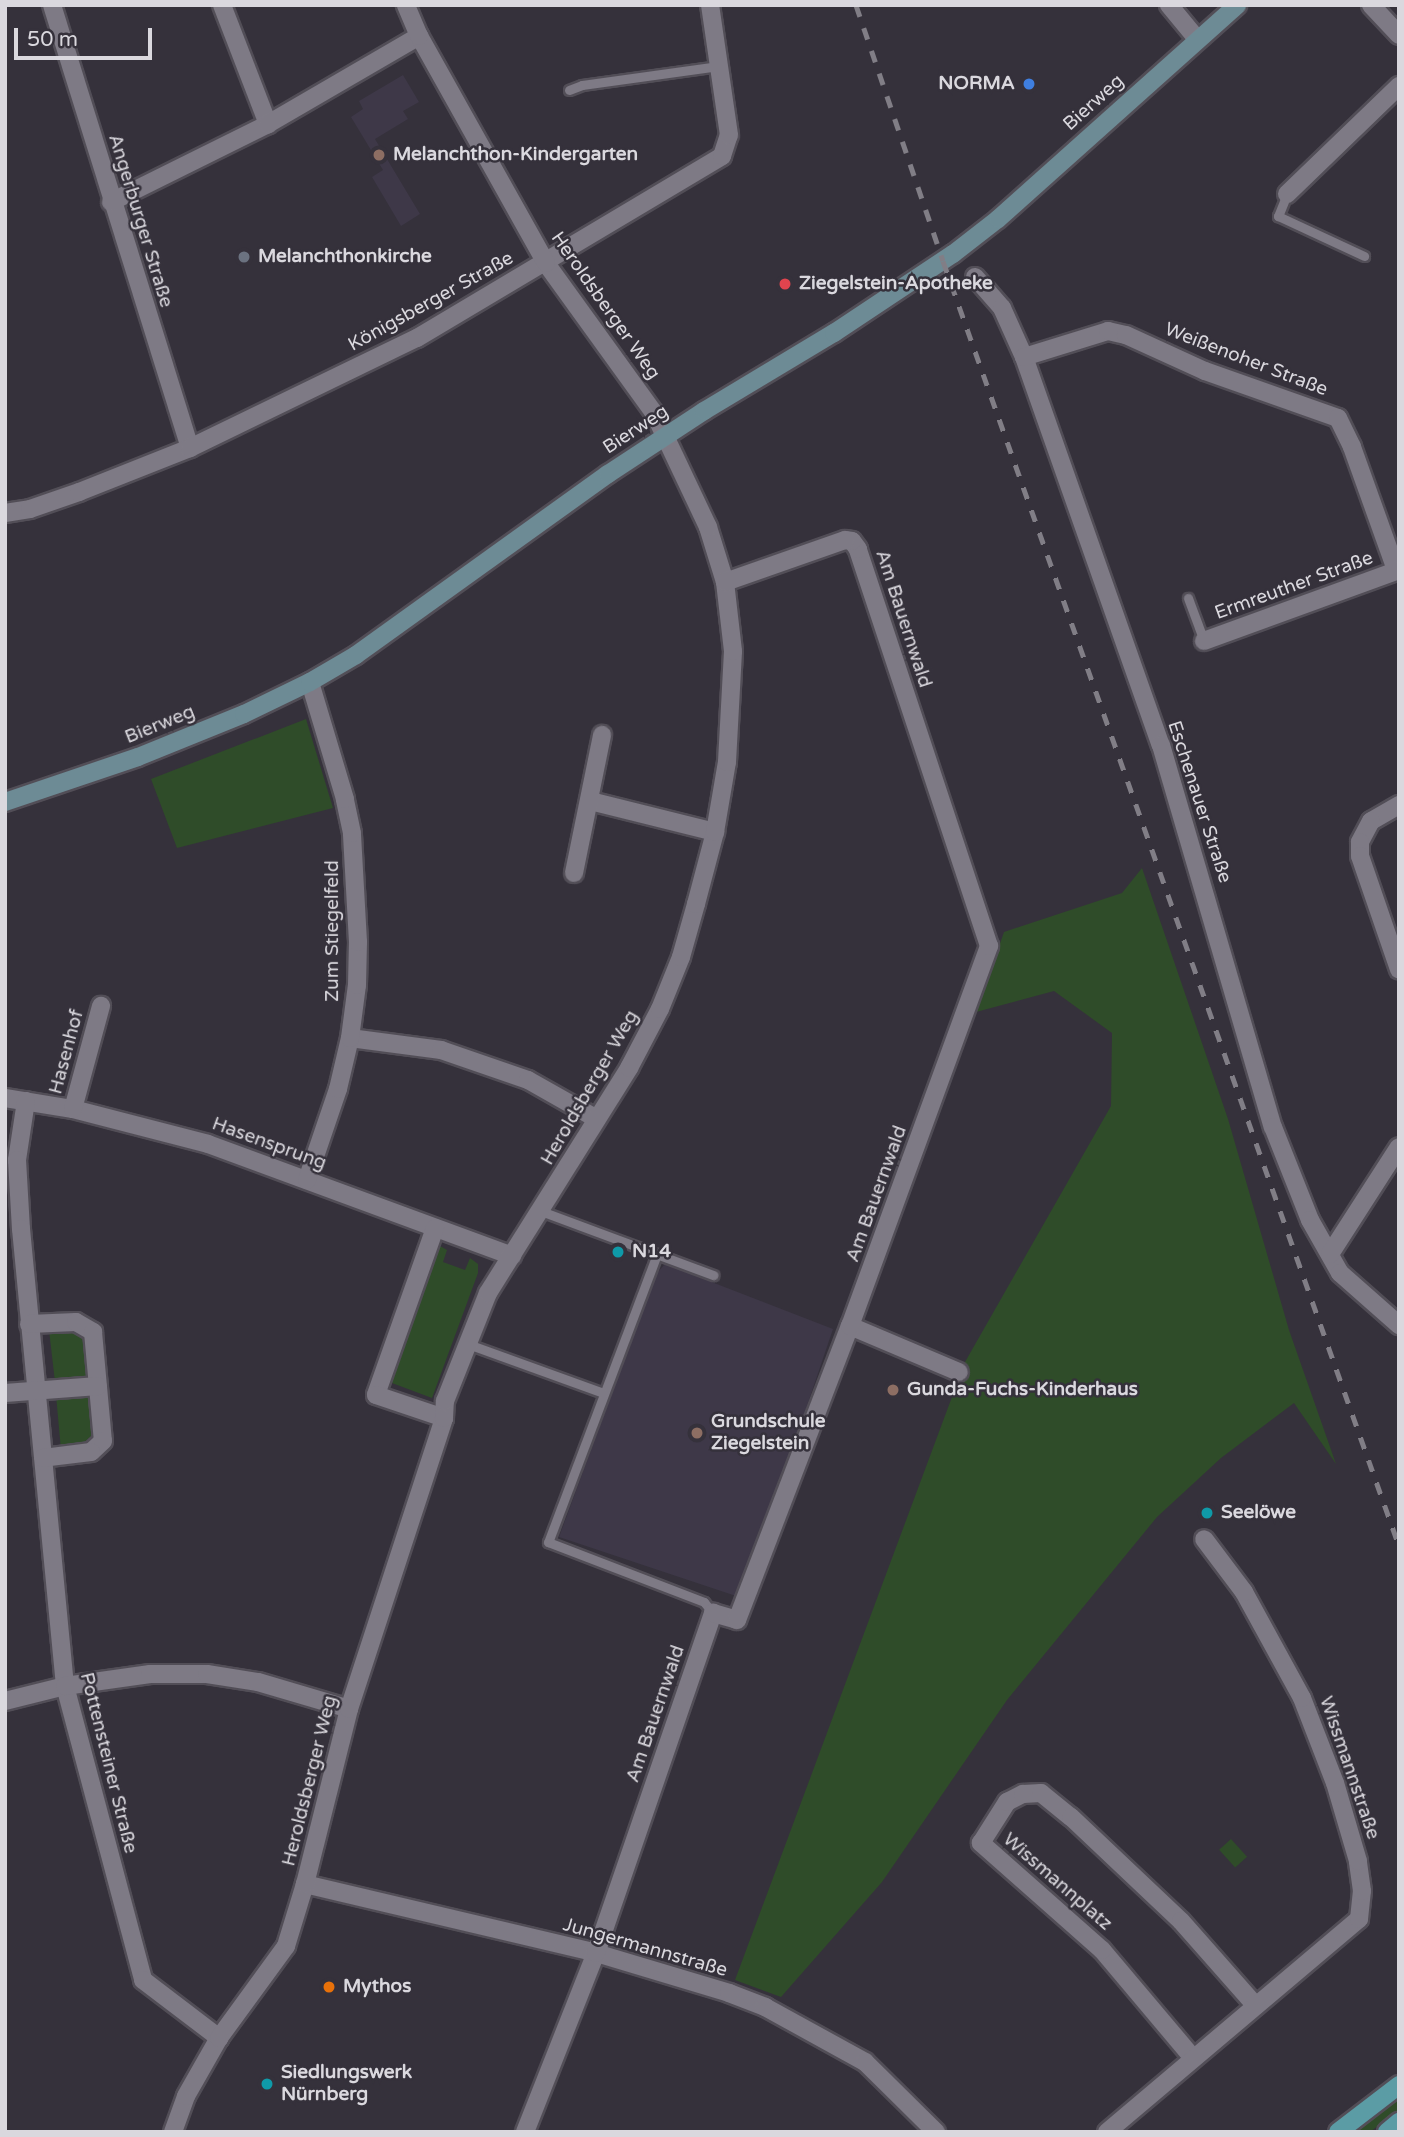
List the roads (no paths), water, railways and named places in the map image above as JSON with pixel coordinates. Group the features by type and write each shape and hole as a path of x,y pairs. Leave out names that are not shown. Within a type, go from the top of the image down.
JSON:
{"main road":[{"name":"Bierweg","path":"5,802 138,757 261,707 310,682 423,610 666,436 845,327 953,254 998,219 1237,5"},
{"path":"1338,2132 1399,2085"},
{"path":"1387,2132 1399,2122"}],"street":[{"name":"Angerburger Straße","path":"52,5 111,202 190,448"},
{"path":"222,5 268,124"},
{"name":"Heroldsberger Weg","path":"173,2132 186,2096 219,2038 286,1947 305,1884 349,1709 444,1418 445,1401 488,1293 629,1068 660,1009 681,957 715,832 727,762 733,692 733,651 725,582 708,527 666,436 641,393 546,263 419,36 406,5"},
{"name":"Königsberger Straße","path":"5,513 30,509 79,492 190,448 416,338 722,156 729,135 710,5"},
{"path":"1168,5 1198,40"},
{"path":"1371,5 1397,32"},
{"path":"111,202 268,124 419,36"},
{"path":"1287,194 1399,86"},
{"name":"Eschenauer Straße","path":"975,277 1002,308 1024,357 1161,745 1273,1127 1310,1220 1340,1273 1399,1325"},
{"name":"Weißenoher Straße","path":"1024,357 1108,331 1126,335 1205,371 1338,418 1349,439 1397,570"},
{"name":"Am Bauernwald","path":"525,2132 596,1953 713,1613 737,1620 850,1326 989,946 858,549 852,541 845,541 725,582"},
{"name":"Ermreuther Straße","path":"1204,641 1397,570"},
{"name":"Zum Stiegelfeld","path":"307,1180 338,1089 350,1038 358,953 352,832 345,799 310,682"},
{"path":"575,873 602,735"},
{"path":"590,801 715,832"},
{"path":"1399,805 1371,821 1360,842 1360,856 1399,969"},
{"name":"Hasenhof","path":"74,1109 101,1006"},
{"path":"350,1038 441,1050 528,1080 597,1119"},
{"name":"Hasensprung","path":"5,1098 74,1109 208,1144 512,1256"},
{"name":"Pottensteiner Straße","path":"26,1101 17,1160 35,1390 65,1686 143,1980 219,2038"},
{"path":"1330,1254 1399,1147"},
{"path":"435,1228 376,1395 444,1418"},
{"path":"29,1324 76,1322 93,1332 103,1441 91,1452 43,1458"},
{"path":"850,1326 959,1372"},
{"path":"5,1393 98,1386"},
{"name":"Wissmannstraße","path":"1107,2132 1359,1919 1362,1891 1358,1861 1335,1783 1302,1698 1244,1592 1204,1539"},
{"path":"5,1700 65,1686 150,1674 207,1674 258,1682 349,1709"},
{"name":"Wissmannplatz","path":"1193,2058 1102,1950 981,1843 1007,1802 1023,1794 1041,1793 1071,1817 1181,1921 1256,2006"},
{"name":"Jungermannstraße","path":"305,1884 596,1953 730,1993 765,2007 865,2062 936,2132"}],"lane":[{"path":"569,90 582,85 719,66"},
{"path":"1287,194 1278,216 1364,256"},
{"path":"1188,598 1204,641"},
{"path":"541,1212 713,1275"},
{"path":"657,1254 548,1542 704,1602 713,1613"},
{"path":"468,1344 603,1393"}],"railway":[{"path":"856,5 943,261 1399,1546"}],"place":[{"name":"NORMA","path":"1029,84"},
{"name":"Melanchthon-Kindergarten","path":"379,155"},
{"name":"Melanchthonkirche","path":"244,257"},
{"name":"Ziegelstein-Apotheke","path":"785,284"},
{"name":"N14","path":"618,1252"},
{"name":"Gunda-Fuchs-Kinderhaus","path":"893,1390"},
{"name":"Grundschule Ziegelstein","path":"697,1433"},
{"name":"Seelöwe","path":"1207,1513"},
{"name":"Mythos","path":"329,1987"},
{"name":"Siedlungswerk Nürnberg","path":"267,2084"}]}
